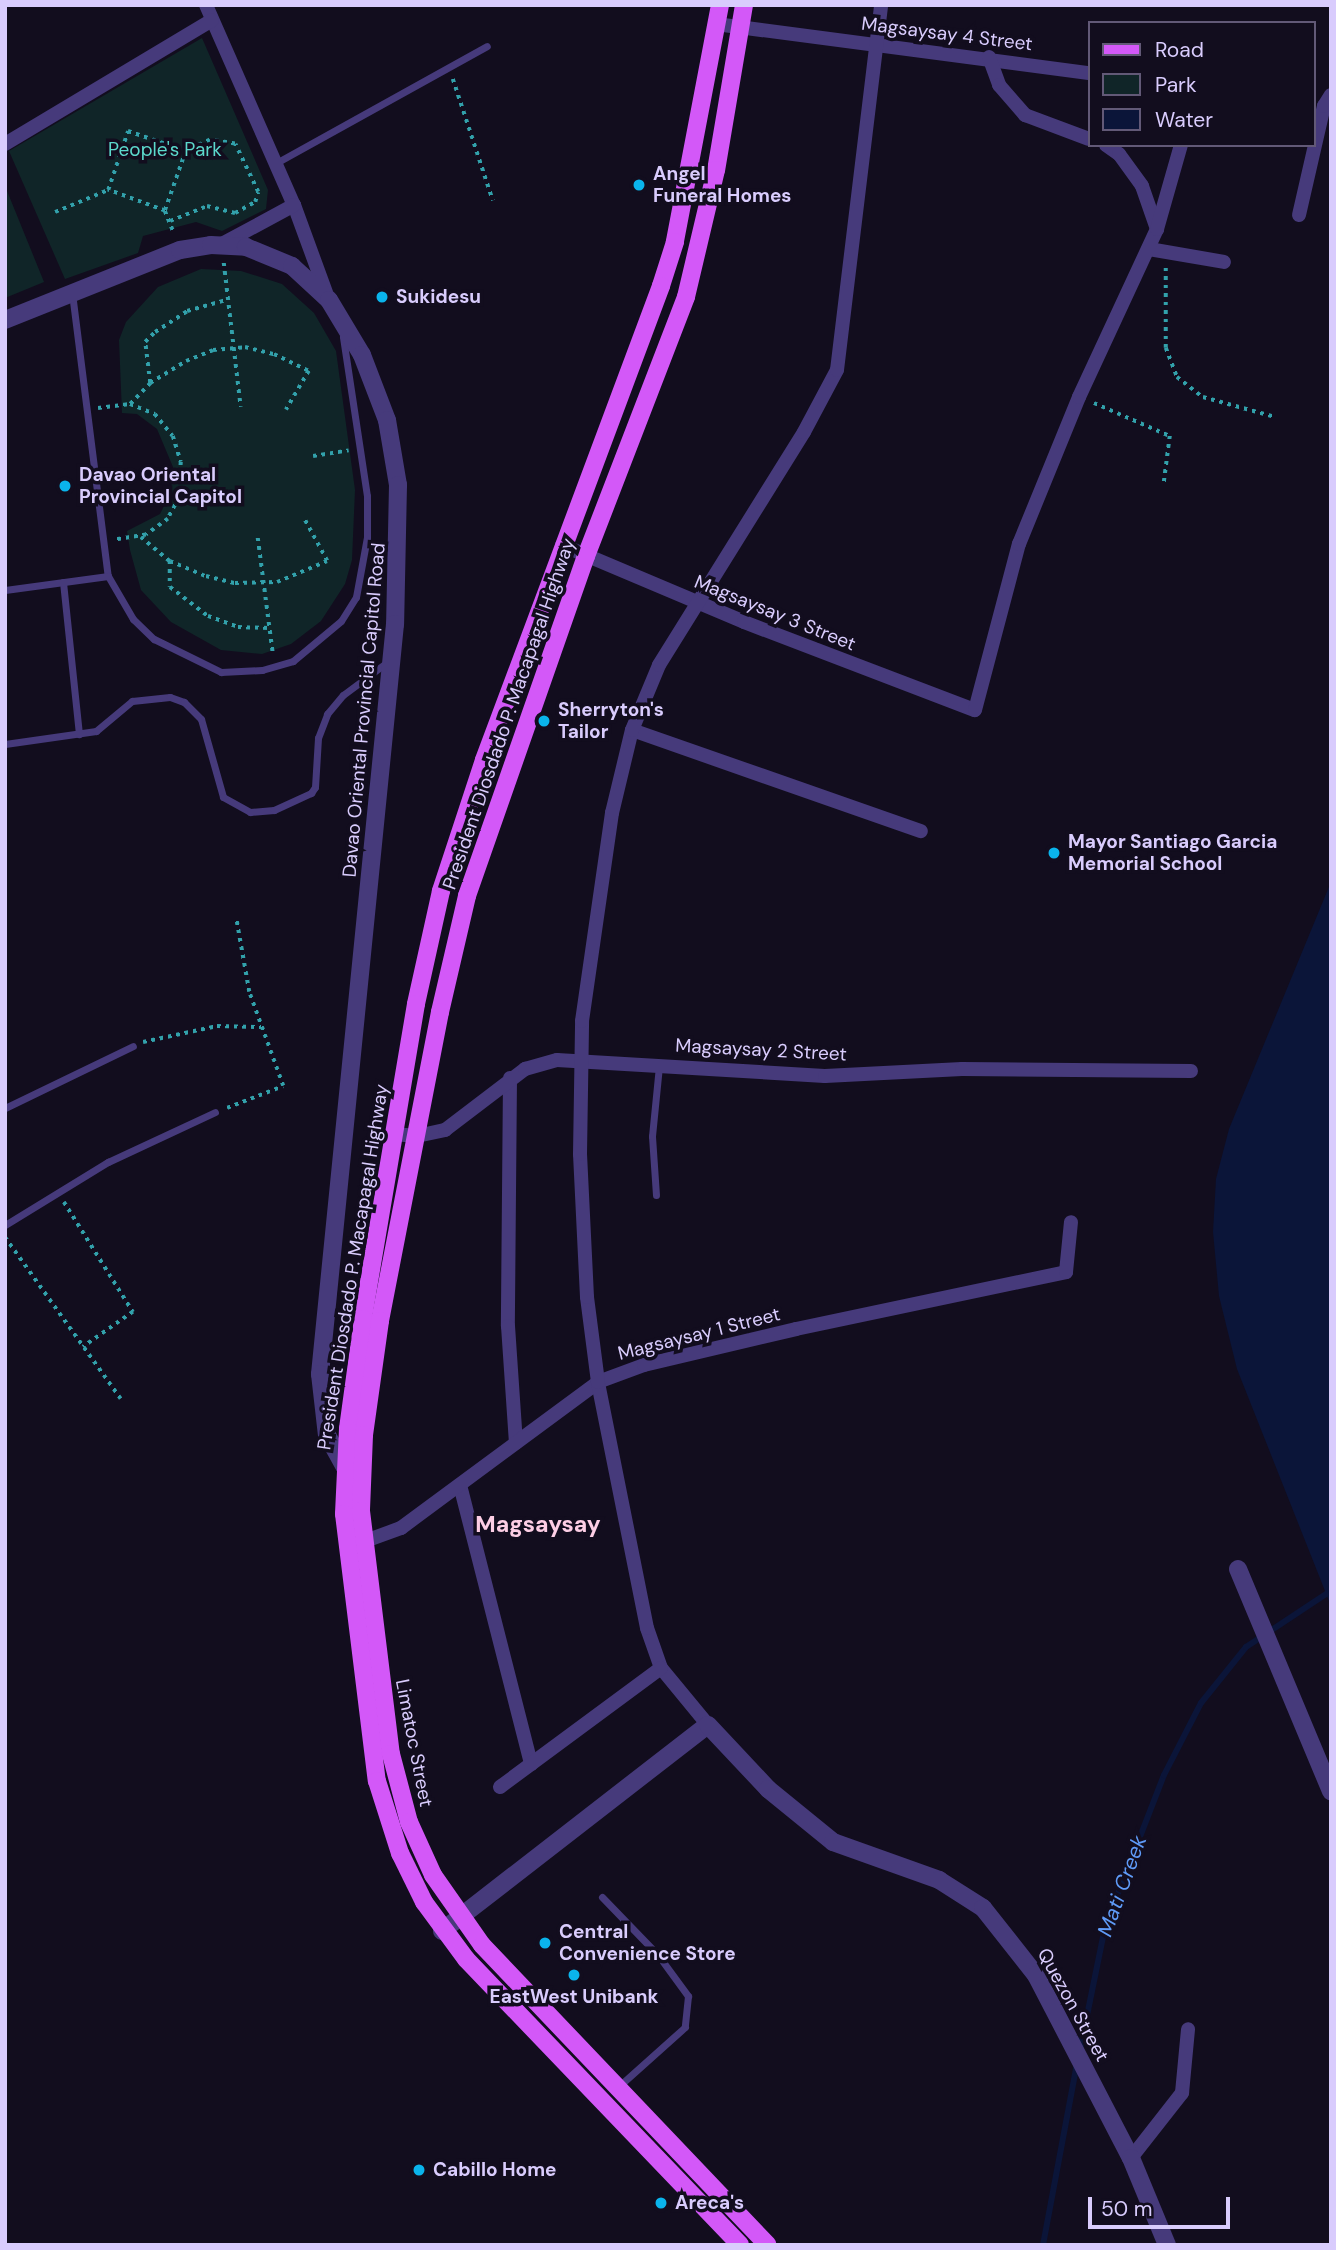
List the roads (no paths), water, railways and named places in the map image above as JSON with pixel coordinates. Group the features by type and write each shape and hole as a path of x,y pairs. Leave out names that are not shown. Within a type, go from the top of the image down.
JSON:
{"main road":[{"name":"President Diosdado P. Macapagal Highway","path":"353,1492 363,1320 415,1004 441,891 562,545 675,242 720,5"},
{"name":"President Diosdado P. Macapagal Highway","path":"353,1470 440,1012 481,849 586,556 686,297 713,183 744,5"},
{"name":"Limatoc Street","path":"353,1492 355,1544 377,1781 400,1853 442,1931 740,2245"},
{"name":"Limatoc Street","path":"355,1544 398,1785 419,1849 459,1917 768,2245"},
{"path":"609,2108 621,2090"}],"street":[{"path":"206,5 294,205 329,300"},
{"path":"442,1931 708,1726 661,1668 646,1628 598,1382 587,1297 582,1021 612,813 632,730 659,665 695,601 804,432 837,370 881,5"},
{"path":"5,144 212,20"},
{"name":"Magsaysay 4 Street","path":"716,24 989,57 1088,73"},
{"path":"989,57 999,85 1025,115 1088,139"},
{"path":"1315,140 1323,102"},
{"path":"1109,147 1119,154 1142,187 1157,229"},
{"path":"1180,147 1149,249 1224,262"},
{"path":"1299,215 1313,147"},
{"path":"222,244 294,205"},
{"name":"Davao Oriental Provincial Capitol Road","path":"5,320 180,250 222,244 282,260 329,300 369,371 391,438 399,539 392,655 320,1374 327,1435 353,1470"},
{"name":"Magsaysay 3 Street","path":"562,545 695,601 975,710 1019,544 1079,397 1149,249"},
{"path":"632,730 921,831"},
{"name":"Magsaysay 2 Street","path":"394,1134 417,1136 445,1130 510,1078 538,1063 581,1059 825,1076 974,1069 1191,1071"},
{"path":"510,1078 508,1326 516,1443"},
{"name":"Magsaysay 1 Street","path":"355,1544 401,1528 598,1382 644,1365 796,1329 1066,1272 1071,1222"},
{"path":"460,1485 531,1764"},
{"path":"1238,1569 1331,1791"},
{"path":"500,1787 661,1668"},
{"name":"Quezon Street","path":"708,1726 806,1824 861,1855 939,1880 983,1908 1036,1975 1131,2158 1167,2245"},
{"path":"1131,2158 1182,2093 1188,2029"}],"lane":[{"path":"275,163 487,46"},
{"path":"72,291 108,576 133,619 186,658 221,671 275,666 318,645 341,621 356,597 368,537 361,448 350,362 329,300"},
{"path":"5,590 108,576"},
{"path":"63,582 79,734"},
{"path":"5,744 96,731 132,701 158,696 184,702 205,728 223,797 250,812 274,810 295,803 315,787 318,738 327,714 343,695 379,673 392,655"},
{"path":"5,1108 133,1046"},
{"path":"656,1195 652,1136 659,1064"},
{"path":"5,1224 57,1191 215,1112"},
{"path":"602,1897 665,1963 688,1996 685,2028 621,2090"}],"water":[{"path":"1331,882 1331,1606 1237,1369 1219,1296 1213,1232 1216,1179 1229,1129"}],"waterway":[{"name":"Mati Creek","path":"1080,2050 1105,1927 1164,1775 1201,1703 1246,1647 1326,1594"},
{"name":"Mati Creek","path":"1043,2245 1077,2064"}],"place":[{"name":"Angel Funeral Homes","path":"639,185"},
{"name":"Sukidesu","path":"382,297"},
{"name":"Davao Oriental Provincial Capitol","path":"65,486"},
{"name":"Sherryton's Tailor","path":"544,721"},
{"name":"Mayor Santiago Garcia Memorial School","path":"1054,853"},
{"name":"Central Convenience Store","path":"545,1943"},
{"name":"EastWest Unibank","path":"574,1975"},
{"name":"Cabillo Home","path":"419,2170"},
{"name":"Areca's","path":"661,2203"}],"district":[{"name":"Magsaysay","path":"538,1524"}],"park label":[{"name":"People's Park","path":"165,150"}]}
